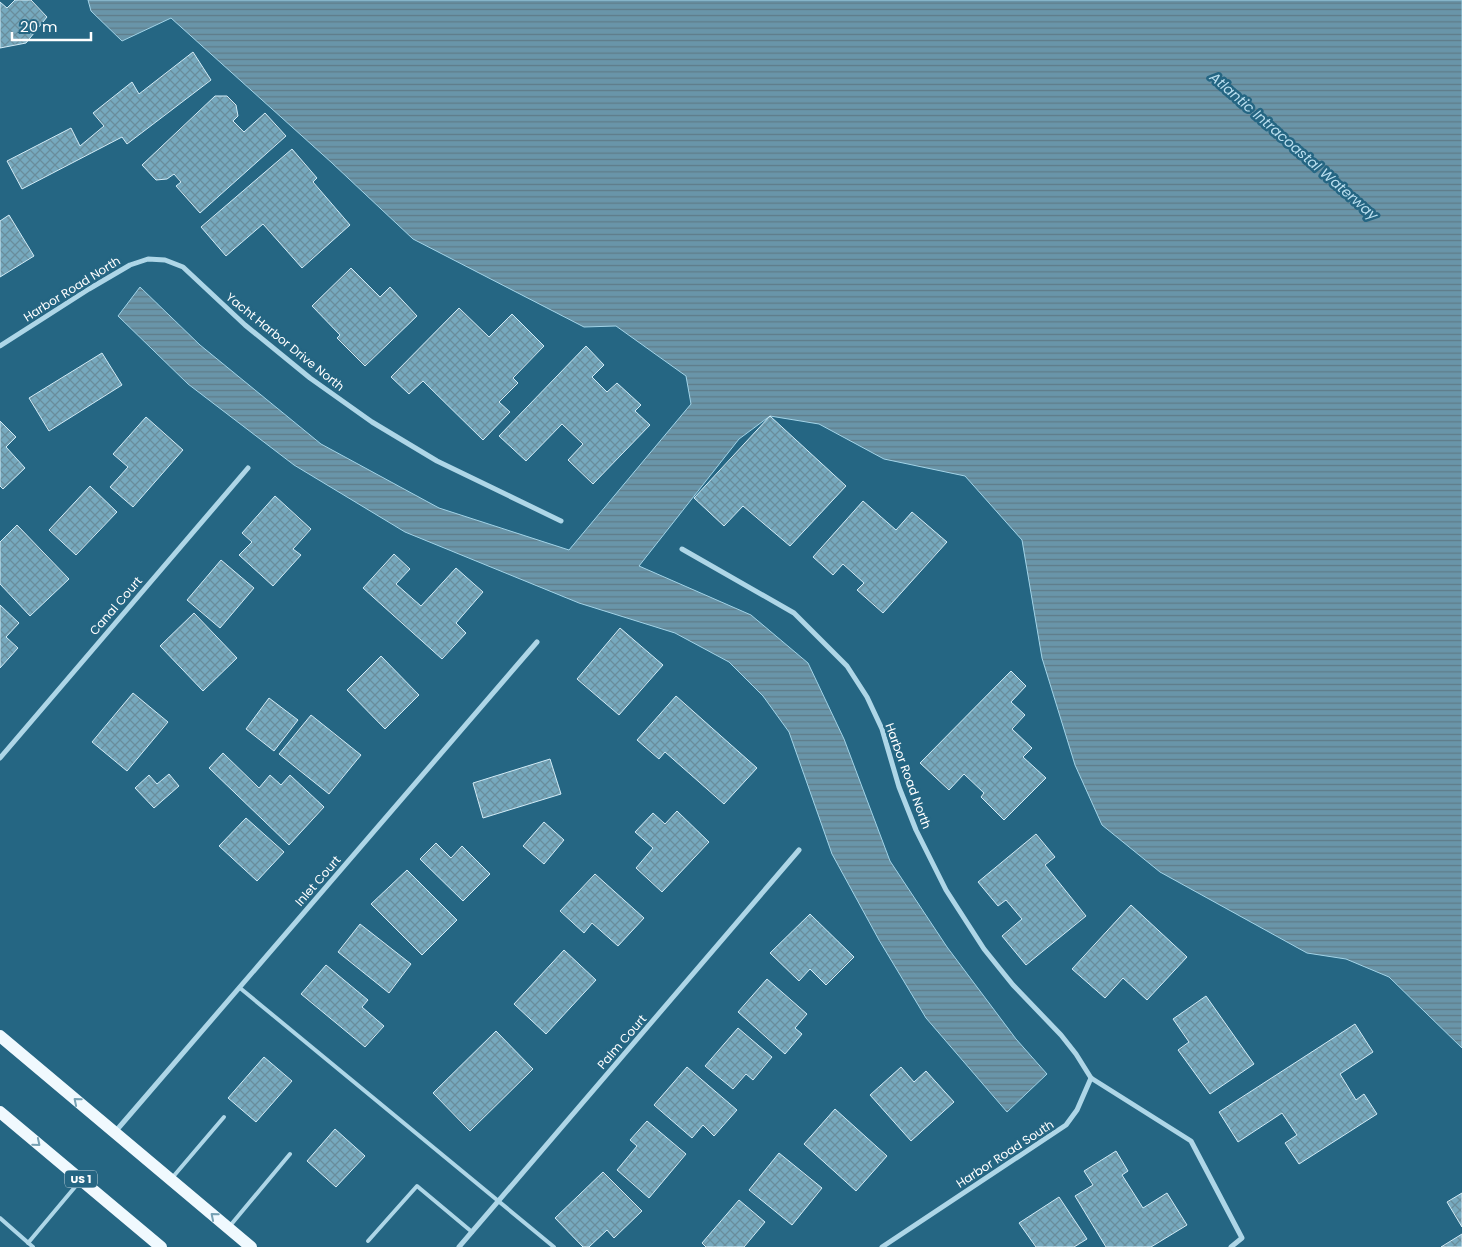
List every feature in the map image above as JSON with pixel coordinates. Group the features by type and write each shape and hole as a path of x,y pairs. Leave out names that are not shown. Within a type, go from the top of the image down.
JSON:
{"main road":[{"path":"0,1036 251,1247"},
{"name":"US 1","path":"0,1112 161,1247"}],"street":[{"name":"Yacht Harbor Drive North","path":"130,265 148,259 166,260 184,267 245,325 310,378 372,422 437,461 561,521"},
{"name":"Harbor Road North","path":"0,346 130,265"},
{"name":"Canal Court","path":"0,758 248,468"},
{"name":"Harbor Road North","path":"682,549 794,613 847,666 867,696 882,729 899,787 916,830 946,890 984,949 1013,985 1071,1048 1091,1078"},
{"name":"Inlet Court","path":"115,1133 537,642"},
{"name":"Palm Court","path":"459,1247 799,850"},
{"name":"Harbor Road South","path":"882,1247 1066,1126 1077,1110 1091,1078"},
{"path":"1091,1078 1191,1141 1242,1238 1231,1247"}],"lane":[{"path":"240,988 554,1247"},
{"path":"171,1180 224,1117"},
{"path":"229,1228 290,1154"},
{"path":"28,1243 81,1180"},
{"path":"368,1241 417,1186 472,1232"},
{"path":"0,1218 33,1247"}],"water":[{"name":"Atlantic Intracoastal Waterway","path":"88,0 1462,0 1462,1048 1389,977 1346,959 1307,953 1160,872 1102,825 1075,765 1042,658 1022,540 965,476 884,459 819,424 770,416 739,439 639,566 751,615 808,663 844,739 890,861 947,947 1016,1039 1047,1074 1007,1112 926,1018 879,940 832,854 789,732 763,696 729,662 675,633 579,603 405,532 294,465 188,384 118,316 140,287 200,345 321,444 439,508 569,550 691,404 686,376 616,326 584,327 413,239 171,18 122,41 91,11"}],"building":[{"path":"15,0 31,0 47,17 26,43 0,48 0,2 7,8"},
{"path":"193,52 211,80 127,144 122,137 22,189 7,161 71,128 80,146 104,126 93,113 132,82 139,94"},
{"path":"215,96 227,96 236,105 238,116 233,121 244,132 265,113 286,136 200,213 176,186 181,182 174,174 167,179 156,180 142,165"},
{"path":"292,149 317,178 313,182 350,225 302,268 263,224 226,256 201,227"},
{"path":"9,215 34,256 0,277 0,221"},
{"path":"351,268 380,297 390,287 417,316 365,366 337,338 340,335 312,306"},
{"path":"459,308 489,337 512,314 544,346 513,378 518,383 499,402 510,412 483,440 423,381 409,394 391,377"},
{"path":"586,346 604,365 592,377 607,392 617,383 641,405 635,411 650,425 593,484 568,460 583,444 562,424 526,461 499,436"},
{"path":"102,353 122,385 49,431 29,398"},
{"path":"770,416 846,486 790,546 743,506 724,526 694,498"},
{"path":"146,417 183,450 133,507 110,487 128,467 113,454"},
{"path":"0,421 16,437 6,447 25,468 3,489 0,486"},
{"path":"90,486 117,512 76,555 49,530"},
{"path":"275,496 311,529 293,549 301,555 273,586 239,555 252,542 242,533"},
{"path":"863,501 896,530 912,512 947,542 883,613 857,590 864,583 843,564 833,575 813,557"},
{"path":"17,525 69,579 30,616 0,584 0,542"},
{"path":"394,554 410,569 396,584 421,606 456,568 483,592 456,623 466,633 442,659 363,588"},
{"path":"221,560 254,588 220,628 187,600"},
{"path":"0,605 19,623 6,637 18,648 0,668"},
{"path":"194,613 237,658 203,691 160,646"},
{"path":"620,628 663,665 619,715 577,679"},
{"path":"381,656 419,695 385,729 347,690"},
{"path":"1011,671 1026,686 1011,702 1025,715 1012,729 1032,748 1023,757 1046,778 1004,820 981,797 984,793 964,774 949,790 920,763"},
{"path":"133,693 168,722 127,771 92,742"},
{"path":"676,696 757,768 724,804 665,752 659,759 637,740"},
{"path":"269,698 298,720 274,751 246,729"},
{"path":"311,715 361,755 329,794 279,754"},
{"path":"223,753 259,788 270,775 281,785 290,775 324,807 289,845 209,768"},
{"path":"550,759 561,794 483,818 473,783"},
{"path":"169,774 179,786 154,808 135,788 149,775 157,784"},
{"path":"677,811 709,842 662,892 636,868 653,848 635,832 653,813 665,824"},
{"path":"246,818 284,852 257,881 219,846"},
{"path":"544,822 564,840 544,864 523,846"},
{"path":"1036,834 1055,857 1045,865 1086,916 1026,965 1002,936 1022,919 1006,900 998,906 978,882"},
{"path":"436,843 451,858 462,846 490,874 463,901 420,859"},
{"path":"407,870 457,920 422,955 371,904"},
{"path":"595,874 644,918 618,946 592,923 584,933 560,911"},
{"path":"1131,905 1187,957 1147,1000 1123,978 1105,998 1072,969"},
{"path":"810,914 854,957 826,985 810,969 799,981 770,953"},
{"path":"360,924 411,964 389,993 338,952"},
{"path":"564,950 596,980 546,1034 514,1004"},
{"path":"326,965 368,1000 362,1007 384,1026 365,1047 301,994"},
{"path":"767,979 807,1014 795,1028 802,1034 785,1054 738,1012"},
{"path":"1206,996 1254,1064 1210,1094 1178,1050 1189,1042 1173,1019"},
{"path":"1355,1024 1373,1052 1340,1074 1356,1100 1364,1094 1377,1114 1299,1164 1285,1143 1297,1135 1282,1113 1238,1142 1219,1112"},
{"path":"738,1028 772,1057 753,1080 746,1074 733,1089 705,1066"},
{"path":"496,1031 533,1069 470,1131 433,1093"},
{"path":"264,1057 292,1081 256,1122 228,1098"},
{"path":"687,1067 737,1110 714,1136 703,1125 692,1138 654,1105"},
{"path":"901,1067 914,1082 926,1071 954,1102 911,1141 870,1095"},
{"path":"835,1109 887,1156 856,1191 804,1144"},
{"path":"647,1121 686,1154 649,1198 617,1170 637,1146 630,1140"},
{"path":"335,1129 365,1156 336,1187 307,1161"},
{"path":"1116,1151 1128,1171 1122,1175 1143,1208 1167,1193 1187,1225 1151,1247 1106,1247 1075,1196 1093,1185 1084,1171"},
{"path":"779,1153 822,1188 792,1225 749,1190"},
{"path":"603,1172 642,1211 614,1238 607,1230 589,1247 583,1247 555,1218"},
{"path":"1462,1193 1462,1227 1447,1202"},
{"path":"1059,1197 1087,1239 1074,1247 1036,1247 1019,1223"},
{"path":"739,1200 765,1222 744,1247 706,1247 702,1243"},
{"path":"1462,1234 1462,1247 1441,1247"}]}
